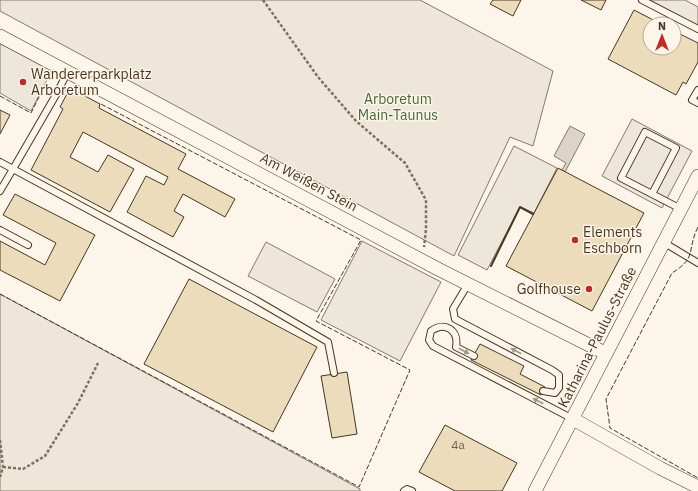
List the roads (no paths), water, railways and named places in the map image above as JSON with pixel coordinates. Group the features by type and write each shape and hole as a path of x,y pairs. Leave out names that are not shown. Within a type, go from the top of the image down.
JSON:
{"street":[{"name":"Am Weißen Stein","path":"0,36 422,260 605,353"},
{"name":"Katharina-Paulus-Straße","path":"535,491 573,419 605,353 698,176"},
{"path":"573,419 660,468 698,487"}],"lane":[{"path":"642,0 698,29"},
{"path":"0,191 57,93 68,71"},
{"path":"698,90 692,100 698,103"},
{"path":"652,194 676,148 645,132 621,178 680,209"},
{"path":"0,162 242,293 328,342 334,373"},
{"path":"0,230 28,244"},
{"path":"663,242 698,263"},
{"path":"468,284 453,309 455,319 559,375 559,388 555,393 543,391"},
{"path":"474,356 456,347 457,341 455,332 449,328 441,326 431,331 429,340 433,346 573,419"},
{"path":"404,491 407,489 412,491"}],"place":[{"name":"Wandererparkplatz Arboretum","path":"23,82"},
{"name":"Elements Eschborn","path":"575,240"},
{"name":"Golfhouse","path":"589,289"}],"park label":[{"name":"Arboretum Main-Taunus","path":"398,108"}]}
